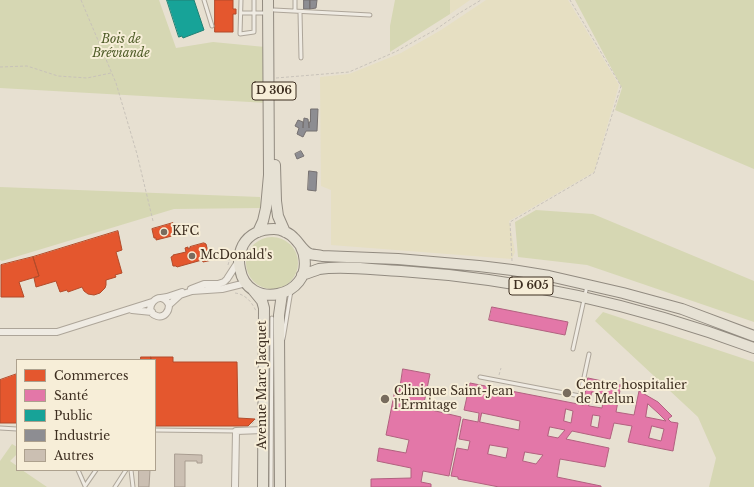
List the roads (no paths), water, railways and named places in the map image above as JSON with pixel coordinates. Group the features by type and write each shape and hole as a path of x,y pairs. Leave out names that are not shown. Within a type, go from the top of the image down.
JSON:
{"main road":[{"name":"D 306","path":"258,232 263,221 272,182 274,160 272,8 268,0"},
{"name":"D 306","path":"272,8 272,182 278,216 285,232"},
{"path":"267,229 276,229 285,232 294,238 301,247 305,266 302,275 298,283 292,289 282,294 271,295 260,293 248,285 240,274 238,262 240,253 244,244 250,237 258,232 267,229"},
{"name":"D 605","path":"301,247 309,254 322,256 398,259 479,266 549,276 587,284 682,309 754,336"},
{"name":"D 605","path":"302,275 318,270 345,268 427,273 511,283 584,297 641,311 754,348"},
{"name":"Avenue Marc Jacquet","path":"248,285 262,301 264,308 263,487"},
{"name":"Avenue Marc Jacquet","path":"280,487 279,315 282,294"},
{"path":"689,312 699,312 754,329"}],"street":[{"path":"0,332 57,332 204,284 218,284 224,282 238,262"},
{"path":"123,311 137,310 152,312 158,316 164,316 168,311 169,305 180,295 192,291 217,290 248,285"},
{"path":"161,298 166,300 169,305"},
{"path":"152,302 150,308 152,312"},
{"path":"235,487 236,431 263,430"}],"lane":[{"path":"204,0 212,26"},
{"path":"241,0 240,34 254,32 254,0"},
{"path":"295,0 295,12"},
{"path":"241,13 253,13 272,8 295,12 370,15"},
{"path":"300,12 301,58"},
{"path":"574,349 587,284"},
{"path":"280,356 286,328 287,310 292,289"},
{"path":"271,487 272,318"},
{"path":"480,376 580,396 589,354"},
{"path":"0,428 16,429"},
{"path":"156,430 236,431"},
{"path":"78,471 85,486 95,471"},
{"path":"114,487 125,471"},
{"path":"131,471 133,487"}],"place":[{"name":"KFC","path":"164,232"},
{"name":"McDonald's","path":"192,256"},
{"name":"Centre hospitalier de Melun","path":"567,393"},
{"name":"Clinique Saint-Jean l'Ermitage","path":"385,399"}],"park label":[{"name":"Bois de Bréviande","path":"121,47"}]}
